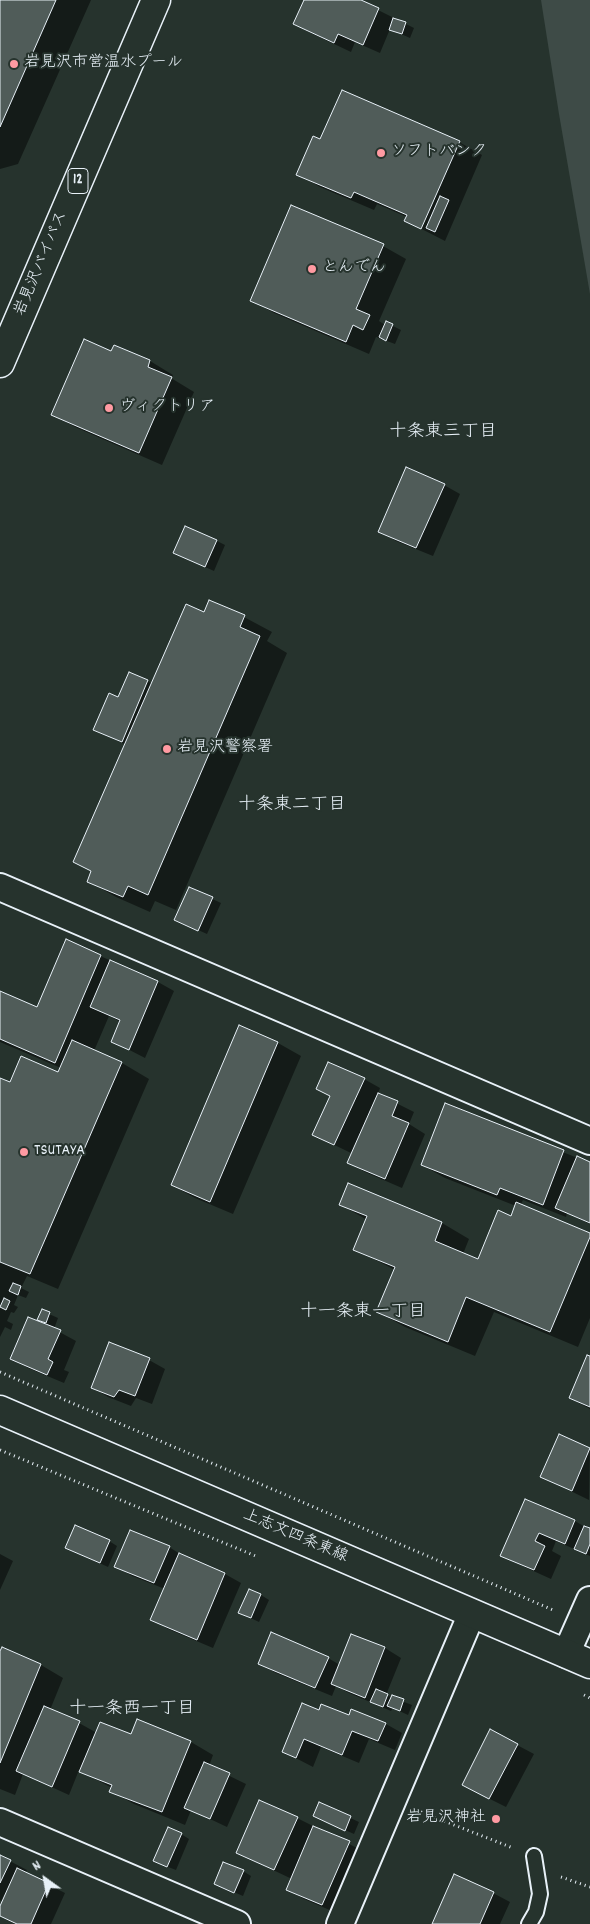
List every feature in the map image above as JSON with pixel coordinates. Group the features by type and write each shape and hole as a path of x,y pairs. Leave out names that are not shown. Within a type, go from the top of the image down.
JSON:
{"main road":[{"name":"岩見沢バイパス","path":"0,363 156,0"},
{"name":"上志文四条東線","path":"0,1410 578,1659"}],"street":[{"path":"0,888 590,1141"},
{"path":"578,1659 585,1611"},
{"path":"340,1924 472,1613"},
{"path":"0,1822 237,1924"}],"lane":[{"path":"529,1924 536,1912 540,1894 534,1856"}],"path":[{"path":"0,1372 585,1611"},
{"path":"392,1801 534,1856 549,1873 590,1887"}],"shaded area":[{"path":"541,0 590,0 590,294 559,114"}],"building":[{"name":"岩見沢市営温水プール","path":"0,0 56,0 0,127"},
{"path":"304,0 361,0 379,8 363,45 338,34 334,43 293,24"},
{"path":"393,18 406,22 402,34 389,30"},
{"path":"342,90 460,141 421,229 404,221 407,215 354,192 351,198 296,175 313,136 320,139"},
{"path":"440,196 449,200 435,232 426,228"},
{"path":"291,205 384,244 356,309 370,315 363,330 353,325 346,342 250,301"},
{"path":"386,321 393,324 386,341 379,337"},
{"path":"84,339 111,351 114,345 150,360 148,367 172,377 139,453 51,415"},
{"path":"406,467 445,484 416,548 378,532"},
{"path":"185,526 217,540 205,567 173,553"},
{"name":"岩見沢警察署","path":"209,600 245,615 240,627 260,636 148,895 128,886 123,897 87,882 91,871 73,862 186,604 204,612"},
{"path":"129,672 148,680 122,742 93,730 109,693 118,697"},
{"path":"189,887 213,897 198,931 174,920"},
{"path":"66,939 101,955 55,1063 0,1039 0,991 37,1007"},
{"path":"110,960 158,981 129,1050 111,1042 120,1020 90,1007"},
{"path":"239,1025 278,1042 210,1202 171,1185"},
{"path":"72,1040 122,1062 30,1274 0,1262 0,1078 10,1082 21,1056 58,1072"},
{"path":"328,1062 365,1078 334,1145 312,1135 330,1096 316,1089"},
{"path":"378,1093 398,1101 392,1116 409,1123 385,1179 347,1163"},
{"path":"445,1103 564,1150 543,1205 500,1188 497,1195 421,1165"},
{"path":"577,1156 590,1162 590,1223 555,1208"},
{"path":"348,1183 442,1222 435,1241 478,1259 498,1210 511,1216 516,1202 590,1233 550,1332 466,1297 448,1342 376,1312 395,1267 353,1250 367,1216 339,1205"},
{"path":"13,1283 21,1286 18,1295 9,1291"},
{"path":"4,1298 10,1301 6,1310 0,1307"},
{"path":"42,1309 50,1312 46,1323 37,1320"},
{"path":"28,1317 61,1330 48,1359 53,1362 47,1375 10,1359"},
{"path":"109,1342 150,1358 135,1396 119,1390 114,1397 91,1388"},
{"path":"587,1355 590,1356 590,1407 569,1398"},
{"path":"559,1434 590,1448 572,1491 540,1477"},
{"path":"525,1499 575,1520 565,1544 539,1533 535,1541 545,1546 534,1570 500,1556"},
{"path":"75,1525 110,1540 100,1563 65,1548"},
{"path":"584,1526 590,1528 590,1544 586,1554 574,1549"},
{"path":"130,1530 170,1546 154,1583 114,1567"},
{"path":"179,1553 225,1573 197,1640 150,1620"},
{"path":"249,1589 261,1594 251,1618 238,1613"},
{"path":"271,1632 329,1657 315,1688 258,1664"},
{"path":"351,1634 385,1647 365,1698 331,1684"},
{"path":"2,1647 41,1664 0,1763 0,1651"},
{"path":"376,1689 388,1694 383,1707 370,1702"},
{"path":"392,1695 404,1699 400,1711 387,1706"},
{"path":"302,1703 319,1710 321,1704 349,1715 351,1709 386,1723 378,1741 352,1731 342,1755 304,1739 296,1758 282,1752"},
{"path":"44,1706 80,1721 52,1787 16,1771"},
{"path":"137,1719 191,1741 162,1812 109,1792 112,1785 79,1772 100,1722 131,1734"},
{"path":"490,1729 518,1744 489,1799 462,1785"},
{"path":"204,1762 230,1773 210,1819 184,1808"},
{"path":"259,1800 298,1817 274,1870 236,1853"},
{"path":"319,1802 351,1816 345,1831 313,1816"},
{"path":"313,1826 350,1841 322,1905 286,1890"},
{"path":"168,1827 182,1833 167,1867 153,1861"},
{"path":"0,1855 11,1860 0,1883"},
{"path":"223,1862 244,1870 234,1893 214,1884"},
{"path":"17,1868 49,1883 31,1924 17,1924 0,1916 0,1906"},
{"path":"454,1874 494,1892 480,1924 432,1924"}],"place":[{"name":"岩見沢市営温水プール","path":"14,64"},
{"name":"ソフトバンク","path":"381,153"},
{"name":"とんでん","path":"312,269"},
{"name":"ヴィクトリア","path":"109,408"},
{"name":"岩見沢警察署","path":"167,749"},
{"name":"TSUTAYA","path":"24,1152"},
{"name":"岩見沢神社","path":"496,1819"}],"district":[{"name":"十条東三丁目","path":"443,434"},
{"name":"十条東二丁目","path":"292,807"},
{"name":"十一条東一丁目","path":"363,1314"},
{"name":"十一条西一丁目","path":"132,1711"}]}
